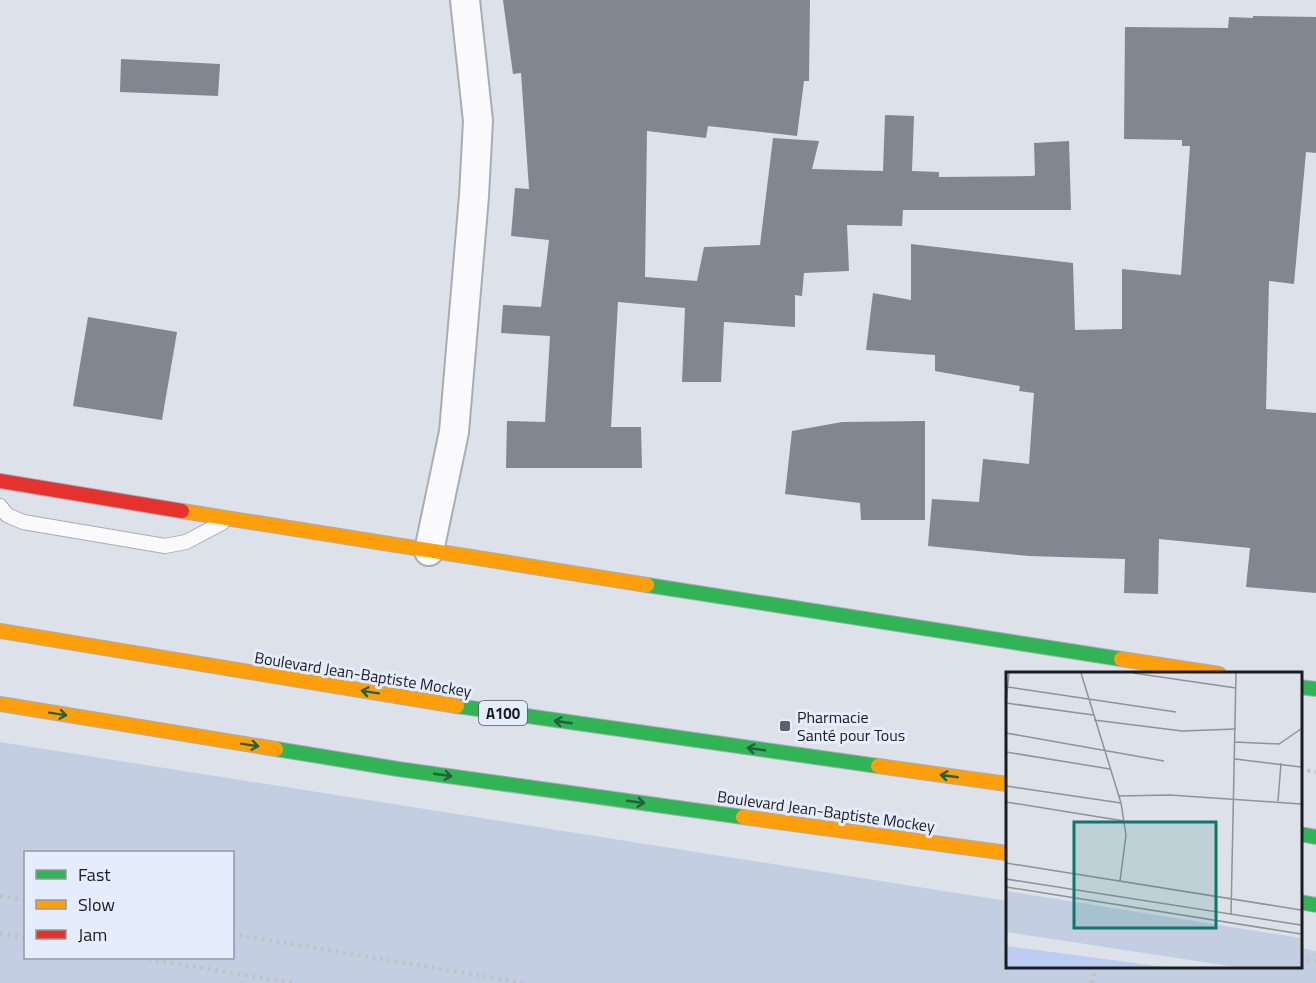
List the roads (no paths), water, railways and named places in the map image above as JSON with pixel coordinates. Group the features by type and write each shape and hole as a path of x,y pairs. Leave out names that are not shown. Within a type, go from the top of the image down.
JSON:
{"main road":[{"path":"0,481 429,551 1206,672"},
{"name":"Boulevard Jean-Baptiste Mockey","path":"0,630 462,707 1006,784"},
{"path":"1301,687 1316,689"},
{"name":"Boulevard Jean-Baptiste Mockey","path":"0,704 398,769 1006,853"},
{"path":"1301,834 1316,837"},
{"path":"1301,902 1316,905"}],"street":[{"path":"429,551 454,432 474,196 478,121 465,0"}],"lane":[{"path":"0,506 7,515 24,522 165,546 186,543 230,518"}],"place":[{"name":"Pharmacie Santé pour Tous","path":"785,726"}]}
